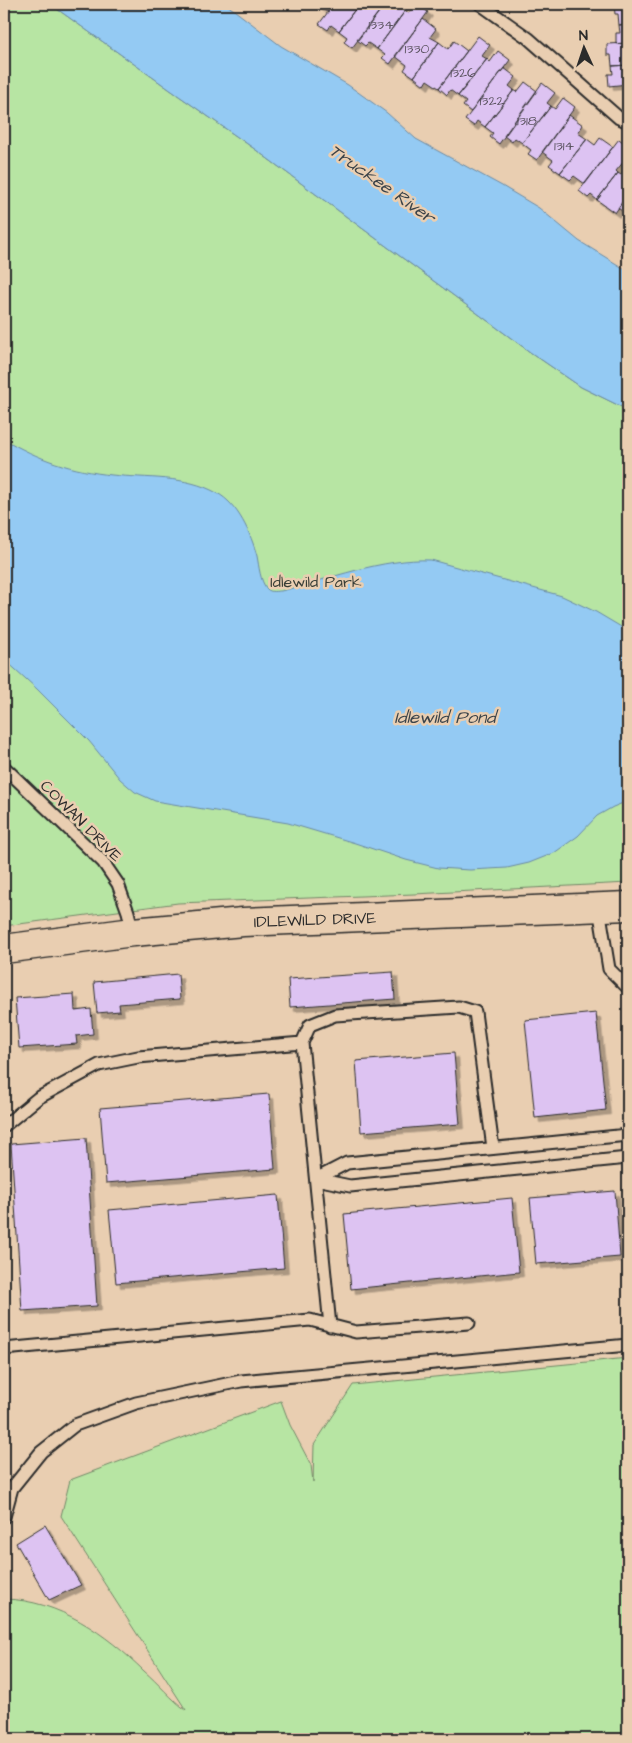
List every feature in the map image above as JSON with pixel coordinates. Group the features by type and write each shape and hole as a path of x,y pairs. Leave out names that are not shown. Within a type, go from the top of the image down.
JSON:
{"street":[{"name":"IDLEWILD DRIVE","path":"4,949 133,932 242,922 628,906"}],"lane":[{"path":"480,4 528,38 619,118 628,122"},
{"name":"COWAN DRIVE","path":"4,767 103,862 118,884 133,932"},
{"path":"599,908 609,969 628,988"},
{"path":"330,1326 302,1042 310,1025 335,1016 459,1007 475,1012 493,1148"},
{"path":"4,1126 38,1098 99,1065 138,1057 302,1042"},
{"path":"316,1178 348,1163 628,1135"},
{"path":"316,1178 350,1186 628,1158"},
{"path":"4,1349 310,1320 356,1332 469,1323"},
{"path":"4,1517 12,1488 41,1452 75,1425 136,1403 241,1381 628,1345"}],"green space":[{"name":"Idlewild Park","path":"4,4 50,4 256,150 530,352 581,387 628,410 628,883 178,903 4,926"},
{"path":"628,1358 628,1739 4,1739 4,1599 44,1605 80,1621 114,1644 186,1710 61,1516 70,1480 281,1401 290,1425 311,1465 313,1482 314,1445 353,1385"}],"water":[{"name":"Truckee River","path":"50,4 226,4 281,46 348,85 387,113 416,139 539,208 579,241 628,271 628,410 581,387 530,352 256,150"},
{"name":"Idlewild Pond","path":"4,439 42,458 69,467 112,475 179,480 205,487 217,493 231,504 243,520 257,556 263,582 270,591 281,591 356,570 394,562 431,560 562,596 596,612 628,631 628,801 597,816 578,836 554,853 529,863 507,868 470,870 438,868 406,860 288,823 155,801 135,792 120,779 89,741 4,659"}],"building":[{"path":"315,4 334,4 327,12"},
{"path":"334,4 359,4 339,31 331,25 328,30 319,24"},
{"path":"359,4 385,4 352,48 344,42 347,37 339,31"},
{"path":"385,4 404,4 401,8 405,11 377,49 368,43 365,46 357,40"},
{"path":"416,4 428,12 390,64 382,58 385,55 377,49 405,11 409,13"},
{"path":"614,4 628,4 628,24 619,25 618,14 615,14"},
{"path":"423,19 436,29 430,37 439,42 414,77 404,70 407,65 395,56"},
{"path":"628,24 628,43 616,44 616,33 620,33 619,25"},
{"path":"478,36 490,45 482,56 487,59 458,96 450,90 447,95 439,88"},
{"path":"454,41 467,51 439,88 427,80 424,85 414,77 439,42 448,49"},
{"path":"628,43 628,65 612,66 611,55 607,55 607,44"},
{"path":"498,51 510,60 471,112 463,106 466,102 458,96 487,59 490,62"},
{"path":"628,65 628,84 609,86 608,74 613,74 612,66"},
{"path":"504,68 516,77 509,86 514,90 485,127 477,121 474,126 465,120"},
{"path":"525,82 537,91 499,144 490,137 493,133 485,127 514,90 517,92"},
{"path":"542,83 555,93 547,103 551,106 522,143 515,138 512,142 504,136"},
{"path":"563,98 575,107 537,160 528,154 531,150 522,143 551,106 555,109"},
{"path":"569,115 583,125 578,133 587,139 560,173 549,165 553,160 542,152"},
{"path":"600,138 613,147 585,184 574,176 570,180 560,173 587,139 595,145"},
{"path":"619,139 628,146 628,150 623,158 625,160 616,171 618,173 597,200 591,195 588,198 579,191"},
{"path":"628,164 628,194 615,213 597,200 618,173 621,175"},
{"path":"628,194 628,212 626,214 618,208"},
{"path":"393,972 395,999 290,1007 288,979"},
{"path":"178,974 180,999 119,1004 120,1011 97,1013 94,982"},
{"path":"74,994 75,1011 91,1009 93,1034 76,1036 77,1044 19,1048 15,998"},
{"path":"596,1013 606,1110 535,1118 525,1020"},
{"path":"454,1053 460,1124 361,1132 356,1061"},
{"path":"269,1094 275,1169 106,1183 100,1108"},
{"path":"86,1138 97,1306 22,1311 11,1144"},
{"path":"615,1191 620,1257 536,1264 530,1198"},
{"path":"278,1195 284,1268 116,1283 109,1210"},
{"path":"512,1198 519,1272 351,1289 344,1214"},
{"path":"45,1525 81,1585 49,1600 16,1543"}]}
